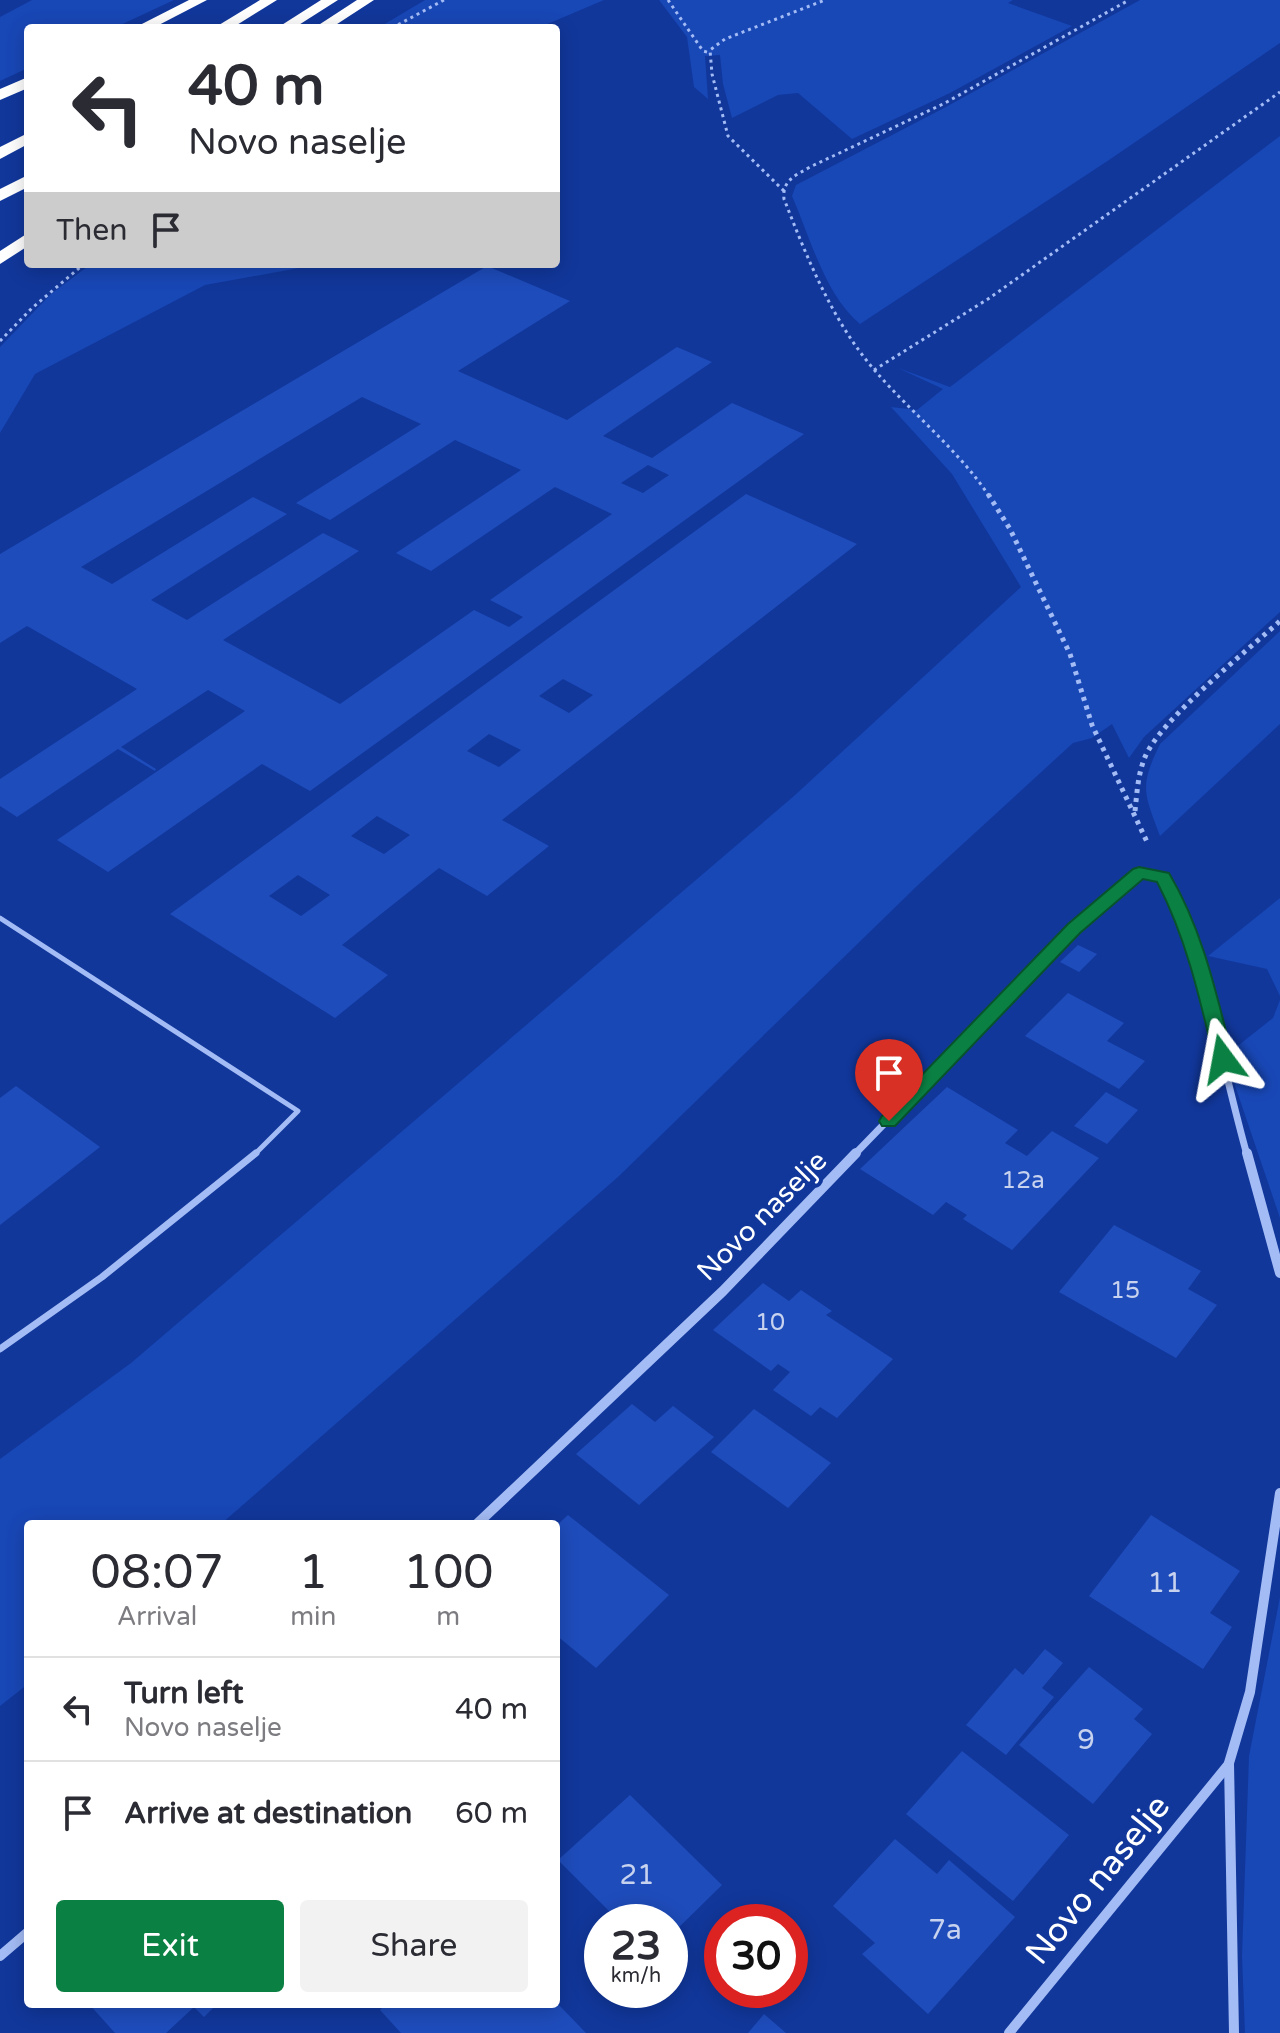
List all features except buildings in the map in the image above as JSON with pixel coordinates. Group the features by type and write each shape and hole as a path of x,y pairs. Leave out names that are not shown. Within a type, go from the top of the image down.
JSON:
{"highway":[{"path":"149,24 200,0"},
{"path":"228,24 270,0"},
{"path":"291,24 331,0"},
{"path":"328,24 367,0"},
{"path":"0,95 24,84"},
{"path":"0,154 24,140"},
{"path":"0,196 24,182"},
{"path":"0,259 24,241"}],"street":[{"name":"Novo naselje","path":"481,1520 723,1291 1074,928 1139,873 1163,878"},
{"path":"1163,878 1179,908 1206,986 1240,1130 1265,1208 1280,1273"},
{"name":"Novo naselje","path":"1234,2033 1229,1763 1250,1692 1280,1493"},
{"name":"Novo naselje","path":"1009,2033 1229,1763"},
{"path":"0,1956 24,1935"}],"lane":[{"path":"0,918 298,1111 247,1163 102,1277 0,1349"}],"path":[{"path":"399,24 444,0"},
{"path":"668,0 703,51 711,54"},
{"path":"784,191 728,136 712,74 711,54 713,46 725,39 825,0"},
{"path":"1129,0 945,103 789,179 784,199 811,267 834,311 874,370 983,487 1010,529 1070,654 1092,725 1163,878"},
{"path":"874,370 988,299 1280,92"},
{"path":"0,341 32,308 79,268"},
{"path":"1134,812 1138,778 1146,754 1163,729 1280,621"}],"shaded area":[{"path":"32,0 174,0 123,24 24,24 24,70 0,81 0,17"},
{"path":"425,0 604,0 547,24 385,24"},
{"path":"659,0 1013,0 1008,3 1072,26 950,93 852,139 798,93 778,95 732,118 723,84 720,55 705,56 708,99 694,87 687,37"},
{"path":"1140,0 1280,0 1280,43 860,324 837,298 828,282 792,196 796,185"},
{"path":"1280,136 1280,612 1144,737 1129,758 1112,724 1092,738 1073,743 918,885 618,1177 226,1520 24,1520 24,1687 0,1706 0,1459 131,1363 794,796 1021,587 952,474 891,407 917,410 943,389 898,368 950,387"},
{"path":"86,268 299,268 205,285 35,374 0,433 0,347 51,294"},
{"path":"1280,631 1280,724 1160,836 1146,790 1149,770 1160,744"},
{"path":"1280,898 1280,996 1267,969 1208,956"},
{"path":"1280,1000 1280,1218 1225,1056 1273,1018"},
{"path":"1280,1597 1280,2033 1245,2033 1242,1956 1249,1756"}],"route":[{"path":"889,1121 1074,928 1139,873 1157,874 1163,878 1179,908 1206,986 1223,1059"}]}
